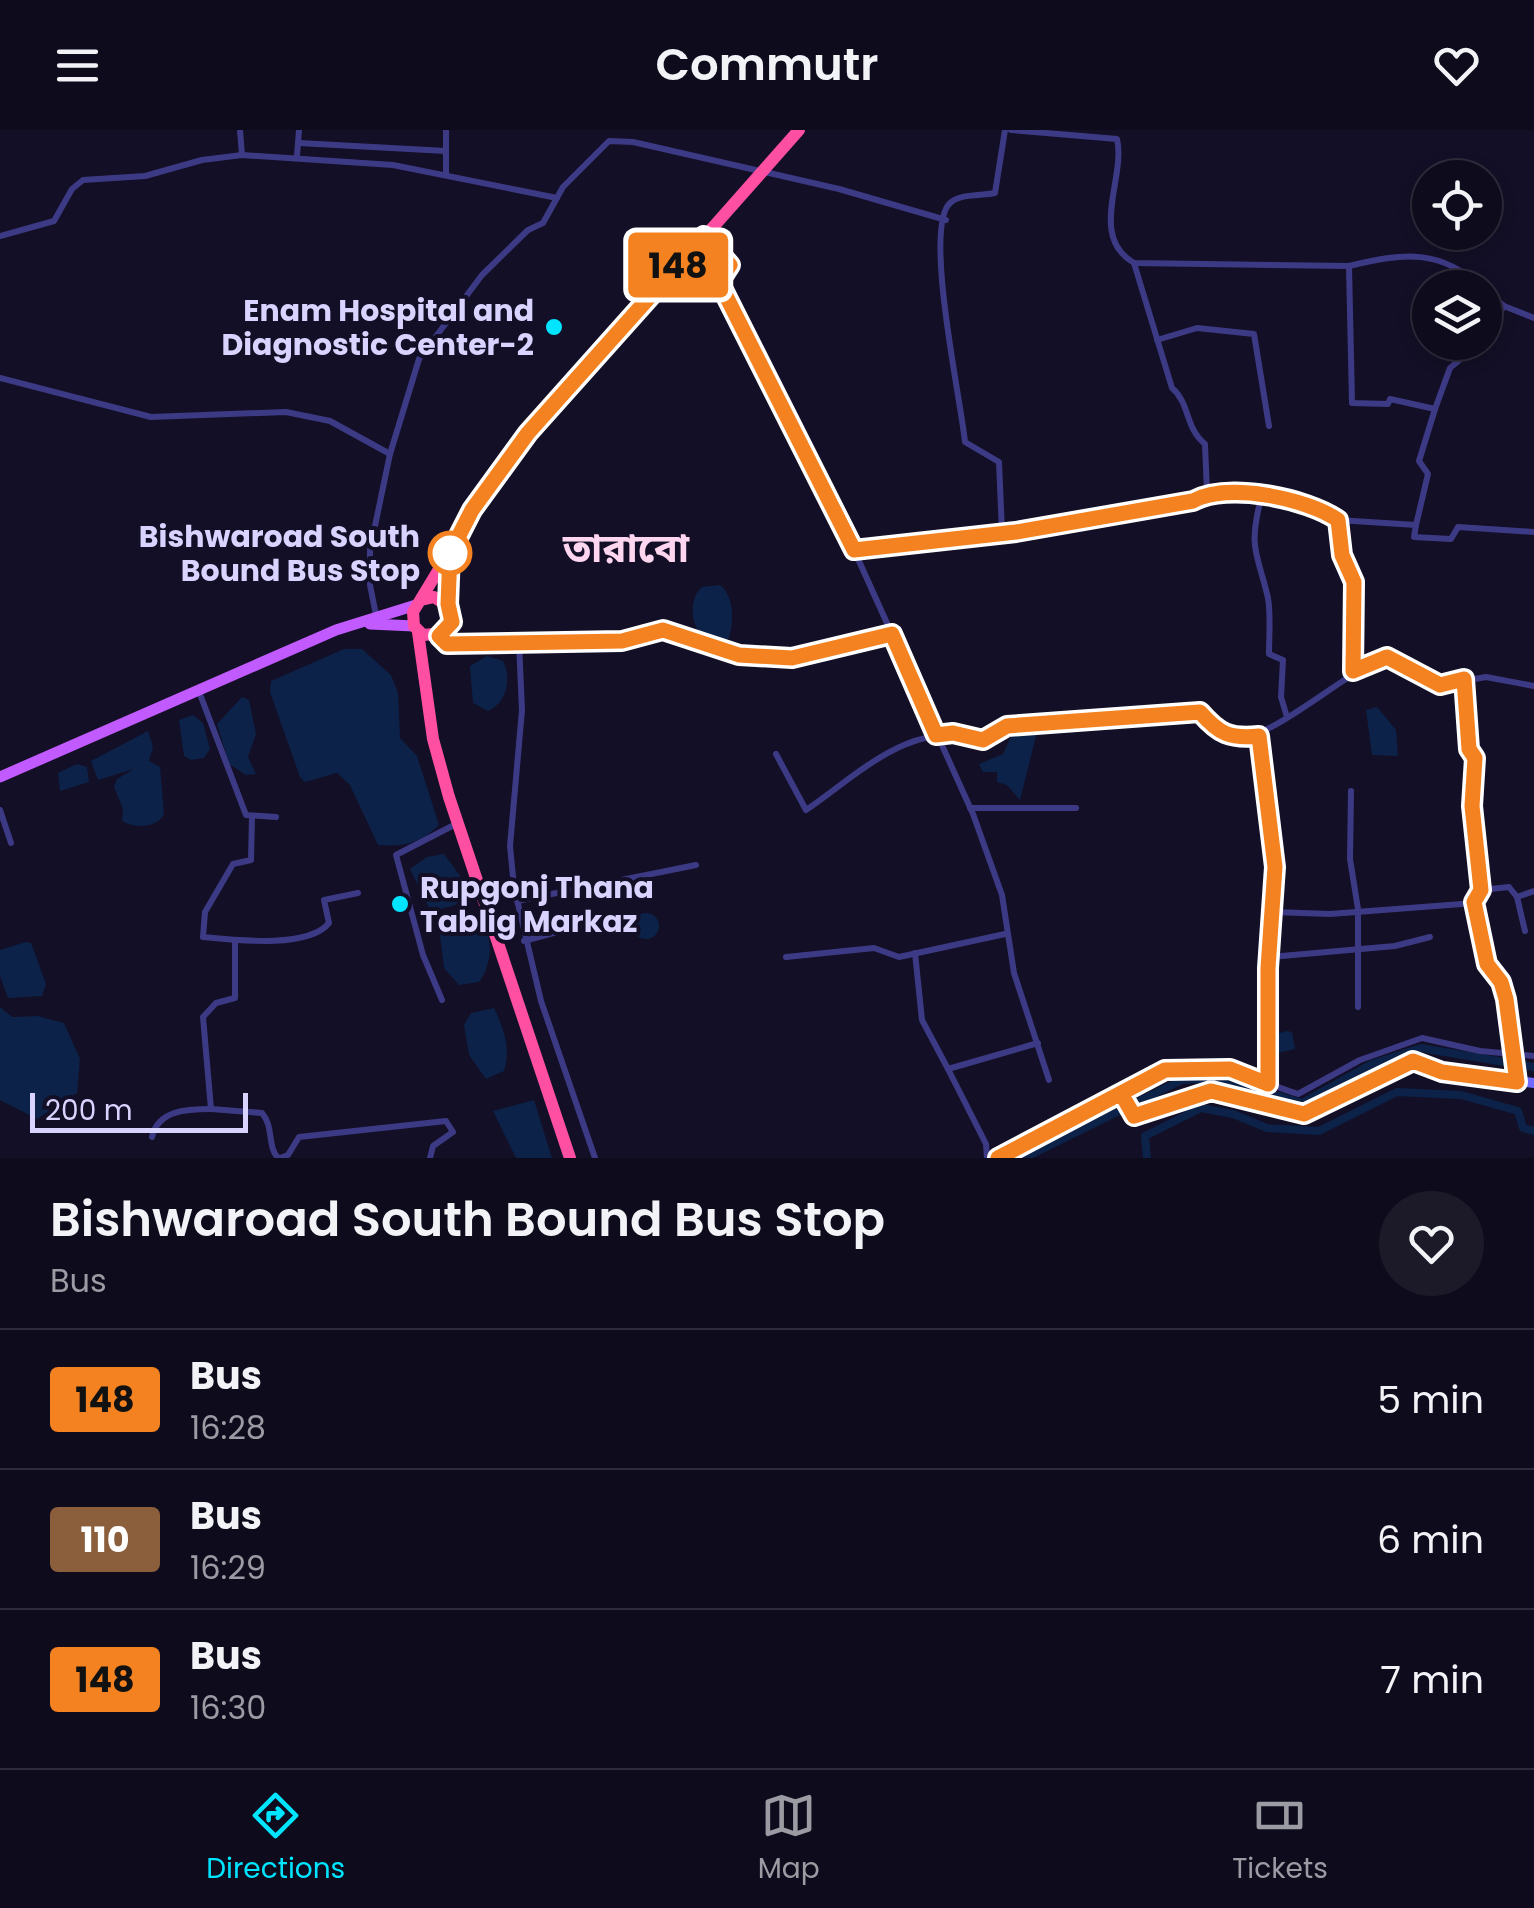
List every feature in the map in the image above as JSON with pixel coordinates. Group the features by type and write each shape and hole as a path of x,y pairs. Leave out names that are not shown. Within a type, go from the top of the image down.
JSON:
{"highway":[{"path":"570,1158 457,823 433,740 427,670 416,629 419,603 501,468 799,130"},
{"path":"427,670 439,636 452,622 448,604 450,553"},
{"path":"419,603 434,597 448,604"},
{"path":"416,629 439,636"}],"main road":[{"path":"0,777 197,688 419,603"},
{"path":"378,620 416,629"}],"street":[{"path":"240,130 242,156"},
{"path":"297,156 299,130"},
{"path":"446,130 446,175"},
{"path":"1002,532 999,462 965,442 952,333 940,296 950,203 961,197 996,193 1008,130 1117,139 1110,209 1117,248 1134,263 1192,434 1205,444 1207,493"},
{"path":"378,620 370,585 370,550 410,379 427,348 482,274 528,230 543,223 556,198 609,141 760,172 946,220"},
{"path":"299,142 446,151"},
{"path":"0,236 54,221 72,190 94,176 144,176 202,160 242,156 297,156 446,175 556,198"},
{"path":"704,236 730,265 719,282 854,550 970,808 1002,895 1005,934 1048,1080"},
{"path":"1134,263 1349,266 1377,259 1447,260 1460,270"},
{"path":"1349,266 1352,404 1388,404 1390,400 1435,409"},
{"path":"1502,309 1504,306 1534,318"},
{"path":"1157,340 1196,328 1254,334 1269,426"},
{"path":"1460,360 1450,368 1419,461 1428,474 1414,537 1452,540 1458,528 1534,532"},
{"path":"0,378 151,416 286,412 330,421 390,454"},
{"path":"854,550 1002,532 1239,490 1261,498 1282,498 1338,520 1416,526"},
{"path":"1261,498 1253,529 1254,562 1268,600 1269,654 1284,660 1282,697 1287,717"},
{"path":"1338,520 1342,555 1354,582 1353,671"},
{"path":"439,636 447,644 458,645 622,641 663,630 739,655 792,658 892,634"},
{"path":"519,642 522,710 510,846 517,900 524,940 595,1158"},
{"path":"776,754 806,810 895,746 936,735 953,733 983,740 1007,726 1200,712 1216,731 1231,738 1259,736 1353,671 1387,657 1440,685 1464,679 1508,678 1534,686"},
{"path":"1464,679 1469,749 1475,758 1472,806 1481,890 1474,902 1487,964 1501,982 1506,999 1517,1082"},
{"path":"197,688 246,815 276,817"},
{"path":"1259,736 1275,867 1268,1085 1262,1106"},
{"path":"1351,791 1350,859 1358,909 1358,1008"},
{"path":"970,808 1076,808"},
{"path":"0,810 12,843"},
{"path":"252,817 251,860 233,864 205,912 203,937 280,940 323,930 328,923 324,900 358,892"},
{"path":"442,1000 423,955 396,855 457,823"},
{"path":"517,900 696,865"},
{"path":"1481,890 1509,886 1517,896 1525,931"},
{"path":"1517,896 1534,890"},
{"path":"1274,912 1330,914 1474,902"},
{"path":"524,940 619,915"},
{"path":"786,957 874,948 898,957 1005,934"},
{"path":"1270,957 1396,946 1430,938"},
{"path":"211,1109 203,1017 216,1004 235,998 235,940"},
{"path":"914,954 922,1020 974,1116 987,1158"},
{"path":"998,1158 1165,1070 1230,1069 1298,1094 1311,1091 1343,1068 1422,1038 1480,1051 1534,1056"},
{"path":"948,1069 1038,1044"},
{"path":"1121,1095 1134,1116 1211,1091 1304,1114 1413,1061 1442,1072 1534,1083"},
{"path":"152,1137 154,1128 168,1114 211,1109 262,1112 270,1123 273,1153 279,1158 288,1155 298,1137 446,1121 453,1132 433,1146 430,1158"}],"water":[{"path":"720,585 728,596 732,617 729,638 718,642 701,635 693,605 702,587"},
{"path":"344,649 362,649 391,675 398,693 400,738 417,756 439,825 412,842 378,845 350,785 337,773 305,782 300,777 270,692 271,681"},
{"path":"487,656 503,661 507,675 500,702 488,711 473,703 470,666"},
{"path":"242,697 249,700 256,734 248,757 256,774 246,775 229,764 217,724"},
{"path":"1377,707 1396,730 1398,756 1372,755 1366,710"},
{"path":"193,715 203,723 210,749 204,758 191,760 184,756 179,720"},
{"path":"148,731 153,747 149,761 160,767 164,814 151,824 133,825 122,821 123,809 114,787 117,779 134,769 98,780 91,761"},
{"path":"1013,732 1037,732 1020,800 1007,785 997,782 997,772 983,772 979,764 1003,754"},
{"path":"77,764 87,767 89,782 60,791 58,773"},
{"path":"444,854 463,880 464,897 455,905 431,912 410,869 427,857"},
{"path":"646,913 655,917 659,926 655,935 646,939 637,935 633,926 637,917"},
{"path":"481,918 489,942 487,967 479,982 459,985 444,968 440,935 456,922"},
{"path":"31,943 46,984 42,996 8,998 0,976 0,950"},
{"path":"0,1007 12,1017 38,1016 64,1023 80,1059 77,1093 37,1119 0,1100"},
{"path":"494,1008 505,1039 506,1063 504,1071 486,1079 469,1055 464,1025 471,1013"},
{"path":"1292,1032 1295,1049 1274,1054 1271,1044 1276,1034"},
{"path":"534,1100 552,1158 516,1158 493,1111"}],"waterway":[{"path":"1024,1158 1182,1080 1218,1078 1302,1103 1372,1064 1421,1048 1534,1067"},
{"path":"1147,1158 1145,1136 1201,1108 1233,1114 1267,1128 1319,1131 1397,1092 1461,1095 1518,1111 1523,1128 1534,1131"}],"bus line":[{"name":"148","path":"998,1158 1165,1070 1230,1069 1268,1084 1268,968 1275,867 1261,778 1259,736 1231,738 1216,731 1200,712 1007,726 983,740 953,733 936,735 892,634 792,658 739,655 663,630 622,641 447,644 439,636 450,628 453,615 448,604 450,553 472,510 528,433 704,236 730,265 719,282 854,550 977,533 1016,532 1193,501 1207,493 1239,490 1261,498 1282,498 1338,520 1342,555 1354,582 1353,671 1387,657 1404,662 1417,675 1440,685 1464,679 1469,749 1475,758 1472,806 1481,890 1474,902 1487,964 1501,982 1506,999 1517,1082 1442,1072 1413,1061 1396,1066 1326,1106 1292,1115 1211,1091 1134,1116 1122,1095"}],"place":[{"name":"Enam Hospital and Diagnostic Center-2","path":"554,327"},
{"name":"Bishwaroad South Bound Bus Stop","path":"450,553"},
{"name":"Rupgonj Thana Tablig Markaz","path":"400,904"}],"district":[{"name":"তারাবো","path":"626,548"}]}
